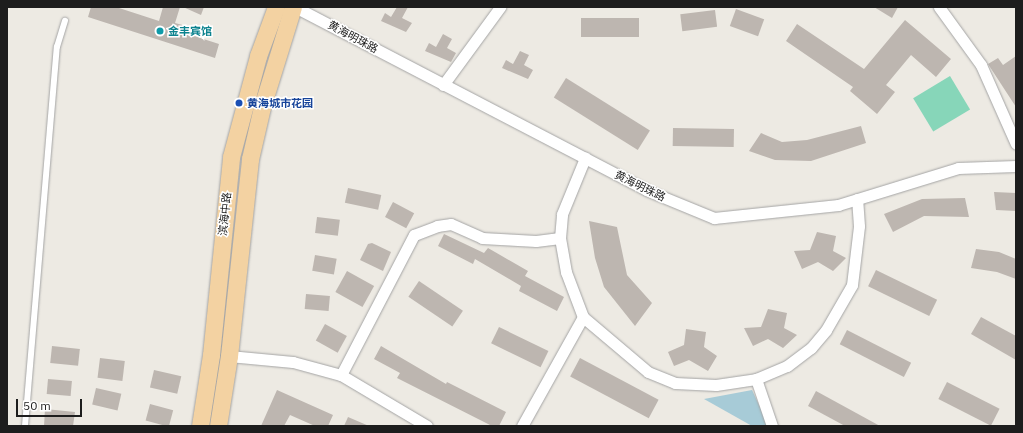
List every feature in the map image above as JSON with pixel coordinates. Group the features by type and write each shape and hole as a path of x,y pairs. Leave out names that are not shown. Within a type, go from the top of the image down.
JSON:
{"main road":[{"name":"滨海中路","path":"200,426 211,355 231,157 258,56 276,7"},
{"name":"滨海中路","path":"218,426 229,356 250,159 262,107 294,7"}],"street":[{"name":"黄海明珠路","path":"294,7 654,193 714,218 838,205 958,168 1016,166"},
{"path":"443,85 500,7"},
{"path":"939,7 981,65 1016,144"},
{"path":"585,158 562,214 560,238 568,279 583,317 600,335 648,372 675,382 716,386 756,378 787,366 811,348 838,312 852,285 857,260 857,199"},
{"path":"341,375 414,235 436,226 451,224 482,238 536,241 560,238"},
{"path":"522,426 583,317"},
{"path":"229,356 293,362 341,375 427,426"},
{"path":"756,378 772,426"}],"lane":[{"path":"25,426 57,47 65,21"}],"green space":[{"path":"950,76 970,109 933,132 913,98"}],"water":[{"path":"752,390 769,426 752,426 704,399"}],"building":[{"name":"金丰宾馆","path":"91,7 116,7 159,21 163,7 180,7 175,23 190,27 188,34 219,44 215,58 88,17"},
{"path":"183,7 204,7 201,15"},
{"path":"397,7 408,7 402,18 412,23 406,32 381,21 385,13 391,17"},
{"path":"874,7 898,7 892,18"},
{"path":"736,9 764,19 758,36 730,26"},
{"path":"715,10 717,27 682,31 680,14"},
{"path":"581,18 639,18 639,37 581,37"},
{"path":"905,20 951,59 936,77 911,55 886,85 895,92 877,114 850,91 853,87 786,41 797,24 864,69"},
{"path":"443,34 452,39 447,48 456,53 451,62 425,51 429,43 436,47"},
{"path":"520,51 529,55 524,65 533,70 528,79 502,68 506,60 513,64"},
{"path":"1016,56 1016,107 988,64 998,58 1003,65"},
{"path":"566,78 650,130 638,150 554,98"},
{"path":"861,126 866,143 811,161 775,160 749,151 761,133 782,142 807,140"},
{"path":"673,128 734,129 734,147 673,146"},
{"path":"348,188 381,195 378,210 345,203"},
{"path":"994,192 1016,193 1016,211 996,210"},
{"path":"965,198 969,217 924,216 893,232 884,214 922,199"},
{"path":"393,202 414,213 406,228 385,217"},
{"path":"317,217 340,220 338,236 315,233"},
{"path":"589,221 617,227 627,275 652,303 635,326 604,287 595,258"},
{"path":"817,232 836,236 833,251 846,258 833,271 818,262 802,269 794,251 810,250"},
{"path":"444,234 484,253 488,248 528,271 525,276 564,297 557,311 519,291 521,286 475,259 473,264 438,246"},
{"path":"372,243 391,252 383,271 360,260 368,244"},
{"path":"976,249 999,252 1016,259 1016,279 997,272 971,268"},
{"path":"315,255 337,259 334,275 312,271"},
{"path":"876,270 937,300 929,316 868,286"},
{"path":"347,271 374,286 362,307 335,292"},
{"path":"419,281 463,311 452,326 408,297"},
{"path":"306,294 330,296 329,311 305,309"},
{"path":"768,309 787,313 784,328 797,335 783,348 768,339 753,346 744,328 761,327"},
{"path":"981,317 1016,336 1016,360 971,334"},
{"path":"325,324 347,336 338,353 316,341"},
{"path":"499,327 548,351 541,367 491,343"},
{"path":"686,329 706,332 704,347 717,356 708,371 689,360 674,366 668,352 684,345"},
{"path":"847,330 911,363 904,377 840,344"},
{"path":"52,346 80,349 78,366 50,363"},
{"path":"381,346 446,384 447,382 506,412 499,426 492,426 397,378 400,373 374,359"},
{"path":"100,358 125,361 122,381 98,378"},
{"path":"580,358 659,400 649,418 570,377"},
{"path":"154,370 181,376 177,394 150,388"},
{"path":"48,379 72,381 71,396 47,394"},
{"path":"947,382 1000,409 991,426 938,399"},
{"path":"96,388 121,394 118,410 92,405"},
{"path":"277,390 333,415 328,426 315,426 290,415 284,426 261,426"},
{"path":"816,391 880,426 845,426 808,406"},
{"path":"150,404 173,410 169,426 146,420"},
{"path":"45,409 75,412 73,426 44,426"},
{"path":"348,417 369,426 344,426"}],"place":[{"name":"金丰宾馆","path":"160,31"},
{"name":"黄海城市花园","path":"239,103"}]}
